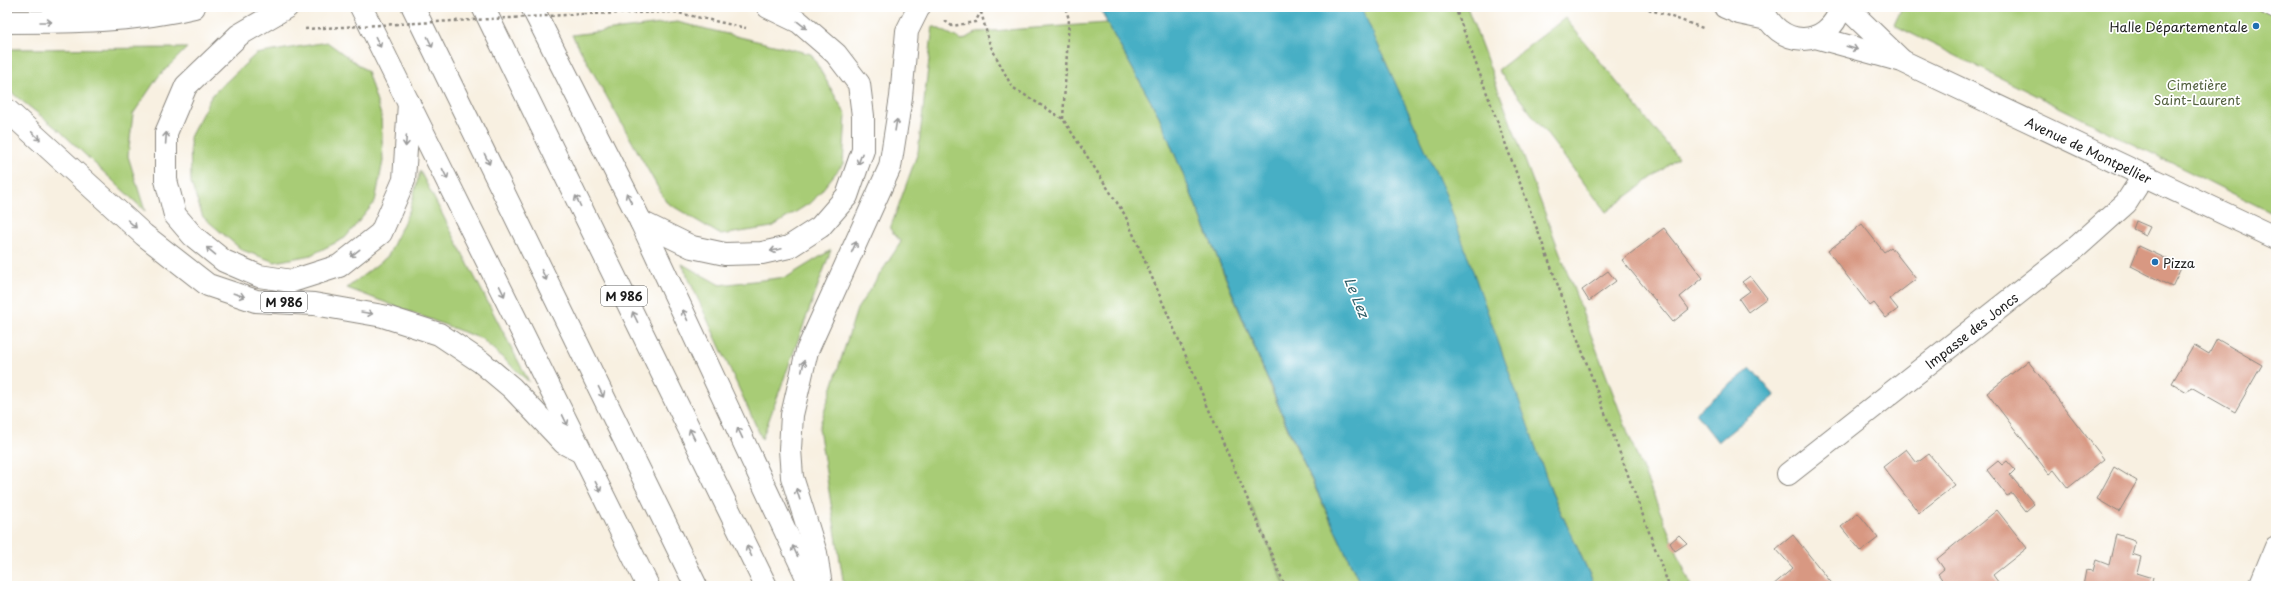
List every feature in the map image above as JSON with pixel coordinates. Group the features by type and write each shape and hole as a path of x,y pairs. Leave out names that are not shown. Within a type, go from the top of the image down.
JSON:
{"main road":[{"path":"7,22 68,22 159,15 194,7"},
{"name":"M 986","path":"288,7 239,35 186,86 166,133 166,180 175,215 193,236 224,262 259,276 292,281 339,266 381,233 404,180 409,102"},
{"path":"361,7 648,586"},
{"path":"413,7 696,586"},
{"name":"M 986","path":"483,7 766,586"},
{"path":"532,7 641,222 811,586"},
{"path":"821,586 816,553 792,477 790,449 792,415 807,351 890,167 901,97 907,31 919,7"},
{"path":"1814,37 1833,24 1841,7"},
{"name":"Avenue de Montpellier","path":"1846,7 1902,61"},
{"path":"1728,9 1764,13"},
{"path":"641,222 692,247 724,254 762,253 790,247 820,227 846,196 863,150 863,116 859,84 836,54 799,22 774,10"},
{"name":"Avenue de Montpellier","path":"1764,13 1776,30 1787,36 1801,39 1814,37 1902,61 2276,238"},
{"name":"M 986","path":"7,110 144,235 208,285 256,301 314,304 383,316 439,334 481,362 512,388 564,443 581,452"},
{"name":"Impasse des Joncs","path":"1788,474 2078,246 2126,202 2144,175"},
{"path":"2260,586 2276,547"}],"lane":[{"path":"2266,7 2276,12"}],"path":[{"path":"941,18 952,26 975,22 984,7"},
{"path":"1063,119 1069,19 1065,7"},
{"path":"1455,7 1669,586"},
{"path":"1643,7 1718,34 1728,9"},
{"path":"304,29 584,14 674,12 765,32 774,24 774,10"},
{"path":"981,12 990,45 1012,87 1063,119 1125,215 1285,586"}],"green space":[{"path":"1361,7 1467,7 1633,446 1691,586 1595,586 1552,493"},
{"name":"Cimetière Saint-Laurent","path":"1902,7 2276,7 2276,215 1894,25"},
{"path":"1565,18 1678,158 1606,212 1498,70"},
{"path":"677,22 811,54 846,115 843,164 813,201 772,227 721,235 666,202 572,35"},
{"path":"1107,23 1159,116 1288,430 1361,586 1286,586 1250,503 1285,586 844,586 819,428 857,309 901,242 890,229 918,152 933,26 962,40 978,32"},
{"path":"327,42 367,71 381,115 383,161 375,202 345,238 311,255 275,262 242,250 203,217 191,183 190,137 212,95 256,54"},
{"path":"187,48 158,77 133,114 128,156 145,211 60,131 7,89 7,49"},
{"path":"420,171 529,382 482,339 347,288 388,256 410,209"},
{"path":"831,250 762,439 682,264 720,285 787,277"}],"water":[{"name":"Le Lez","path":"1100,7 1361,7 1446,195 1552,493 1595,586 1361,586 1289,430 1159,116 1107,23"},
{"path":"1751,368 1775,396 1718,442 1695,413"}],"building":[{"path":"2136,221 2150,227 2146,235 2133,229"},
{"path":"1862,224 1884,252 1891,247 1916,279 1890,299 1898,309 1886,318 1874,303 1870,306 1828,251"},
{"path":"1664,228 1703,278 1680,297 1689,309 1673,322 1622,260"},
{"path":"2139,246 2182,266 2172,287 2131,266"},
{"path":"1608,271 1616,281 1589,301 1582,290"},
{"path":"1750,276 1767,298 1748,312 1739,299 1750,291 1742,282"},
{"path":"2217,339 2262,365 2235,412 2191,387 2187,392 2172,383 2194,345 2209,354"},
{"path":"2028,361 2104,459 2068,488 2054,470 2049,474 1987,393"},
{"path":"1906,449 1917,463 1929,454 1955,485 1919,513 1883,467"},
{"path":"1998,461 2002,465 2007,461 2015,470 2010,475 2034,504 2026,511 2012,493 2007,496 1987,470"},
{"path":"2114,467 2137,481 2119,512 2097,499"},
{"path":"1997,510 2027,548 1993,575 2001,586 1947,586 1938,574 1944,569 1937,559"},
{"path":"1858,513 1878,538 1861,551 1841,527"},
{"path":"2116,534 2132,539 2135,543 2132,554 2141,557 2137,573 2153,578 2151,586 2083,586 2086,570 2093,571 2096,560 2109,565"},
{"path":"1679,535 1687,543 1675,551 1670,543"},
{"path":"1793,535 1834,586 1772,586 1793,568 1776,549"}],"place":[{"name":"Halle Départementale","path":"2256,26"},
{"name":"Pizza","path":"2155,262"}]}
